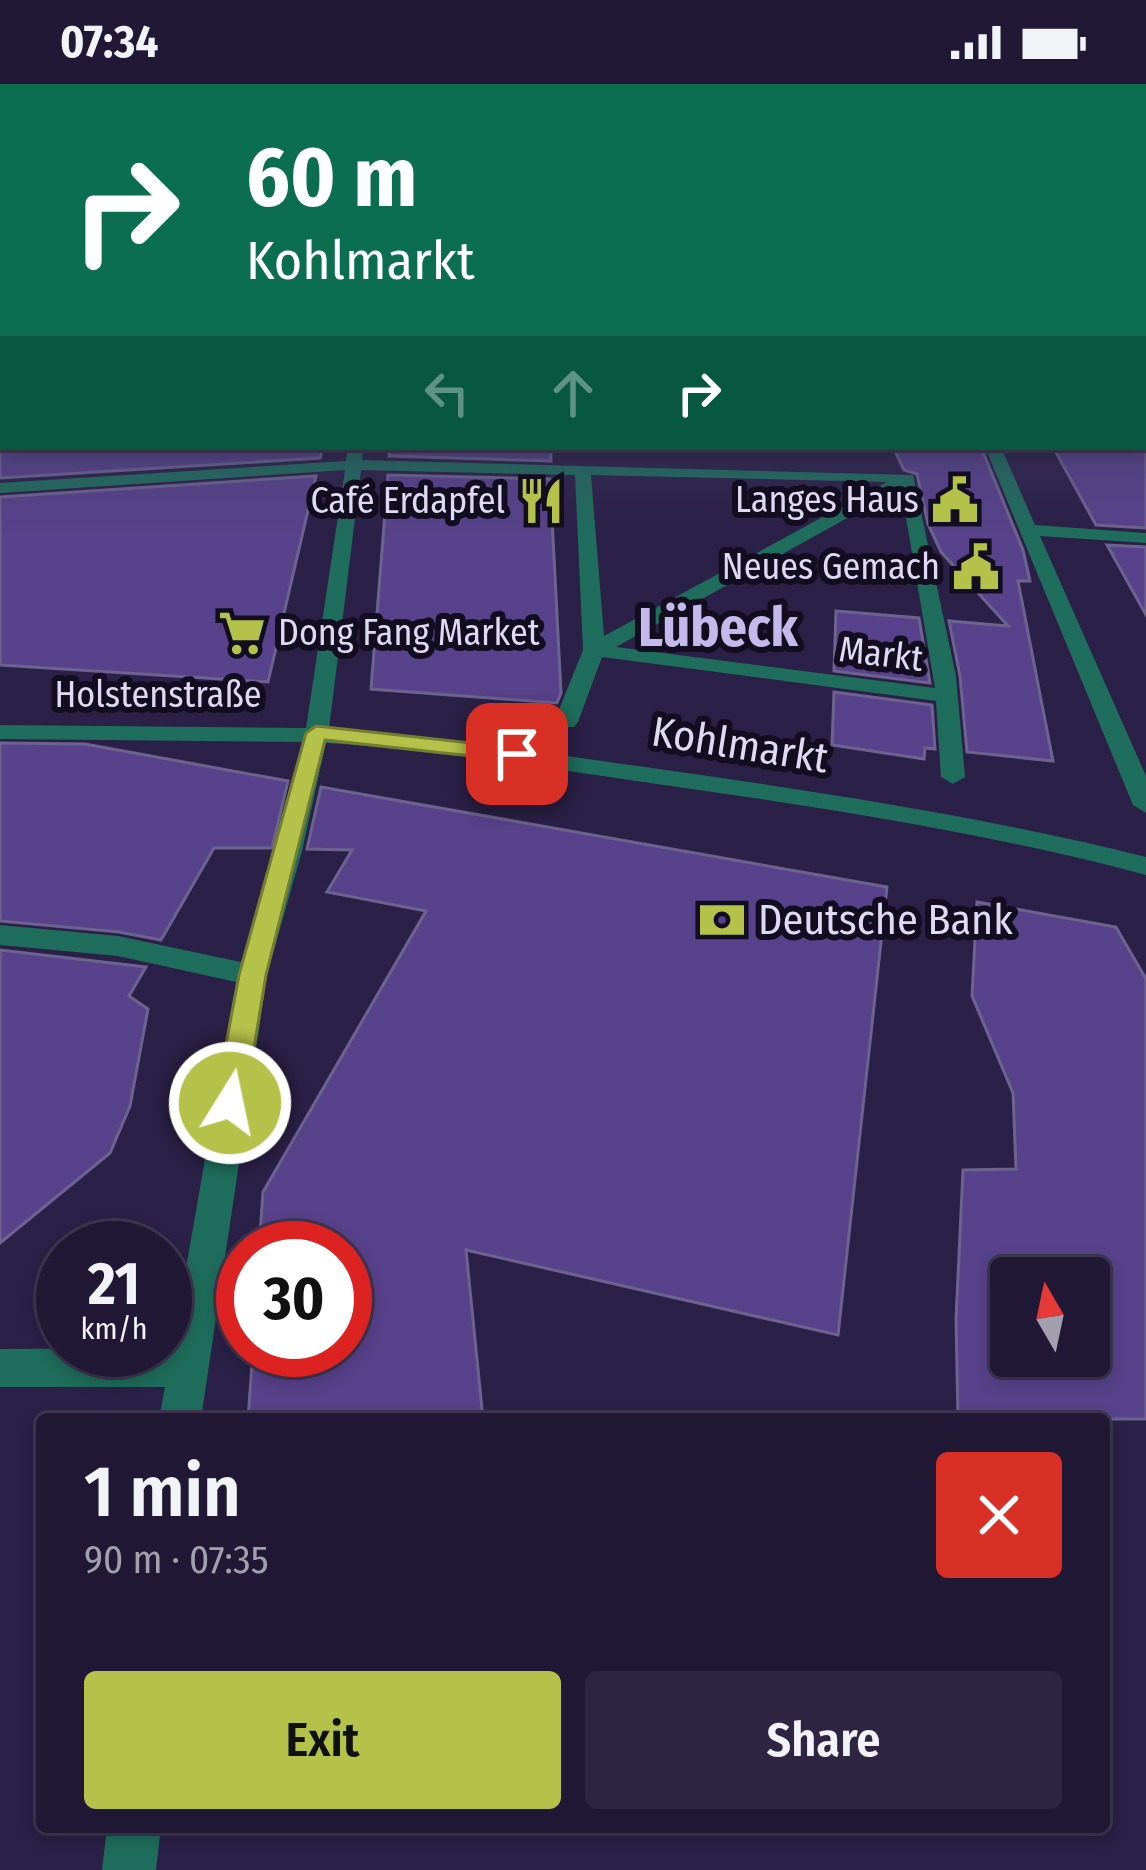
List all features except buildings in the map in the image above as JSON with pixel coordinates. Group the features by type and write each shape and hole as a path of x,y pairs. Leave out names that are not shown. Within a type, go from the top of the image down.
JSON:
{"street":[{"path":"993,450 1146,805"},
{"path":"192,1330 252,975 316,733 354,456"},
{"path":"0,488 354,456 555,472 908,478"},
{"path":"566,722 594,650 584,472"},
{"path":"594,650 908,478"},
{"path":"908,478 946,696 953,776"},
{"path":"1028,530 1146,538"},
{"name":"Markt","path":"594,650 946,696"},
{"name":"Holstenstraße","path":"0,732 316,733"},
{"name":"Kohlmarkt","path":"316,733 550,758 788,795 1057,843 1146,866"},
{"path":"0,934 118,946 252,975"},
{"path":"0,1368 36,1368"},
{"path":"181,1413 185,1377"},
{"path":"129,1870 133,1833"}],"place":[{"name":"Langes Haus","path":"955,500"},
{"name":"Café Erdapfel","path":"541,501"},
{"name":"Neues Gemach","path":"976,567"},
{"name":"Dong Fang Market","path":"242,633"},
{"name":"Deutsche Bank","path":"722,920"}],"district":[{"name":"Lübeck","path":"718,628"}],"route":[{"path":"230,1103 252,975 289,851 316,733 517,754"}]}
